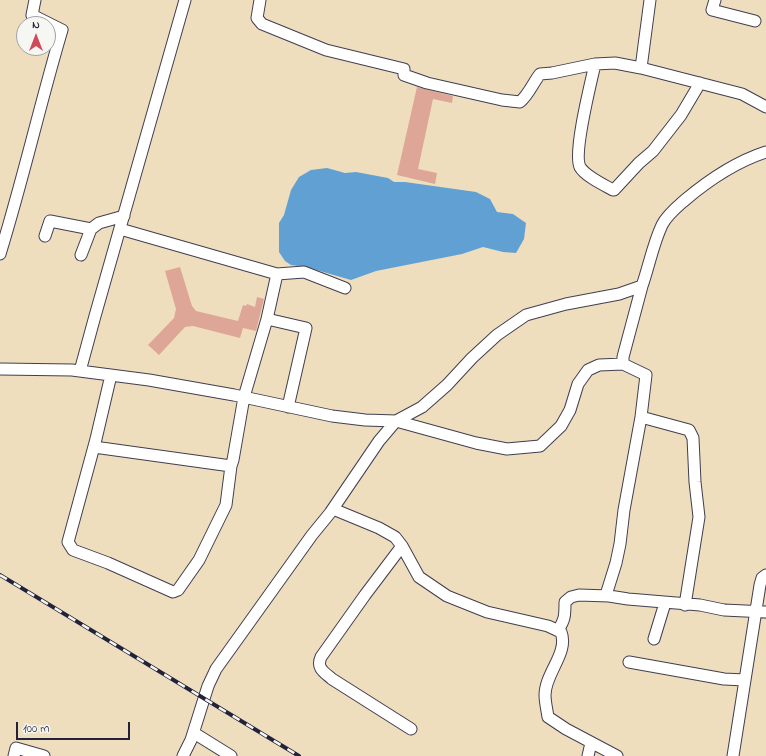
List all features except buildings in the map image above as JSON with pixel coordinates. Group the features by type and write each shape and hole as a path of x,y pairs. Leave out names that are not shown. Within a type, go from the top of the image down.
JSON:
{"street":[{"path":"0,254 2,238 11,221 42,97 62,30 32,15 35,0"},
{"path":"80,371 94,316 185,0"},
{"path":"260,0 256,18 262,24 326,50 404,68 404,75 427,83 502,100 520,102 527,96 533,83 540,74 595,64 615,63 641,68 742,94 766,107"},
{"path":"641,68 650,0"},
{"path":"715,0 712,10 755,21"},
{"path":"595,64 585,106 578,151 579,164 582,169 591,176 613,190 653,151 680,115 700,83"},
{"path":"623,364 623,357 642,286 663,224 674,210 704,184 728,168 749,157 766,152"},
{"path":"81,255 91,229 99,223 124,216"},
{"path":"45,236 50,221 91,229"},
{"path":"120,228 277,274 304,272 345,288"},
{"path":"111,375 94,447 68,542 72,550 108,562 173,592 178,590 198,560 226,505 231,466 244,397 267,319 277,274"},
{"path":"183,756 194,733 208,686 216,669 312,535 333,509 379,441 396,421 422,407 448,385 472,358 497,335 526,315 566,304 618,294 642,286"},
{"path":"267,319 306,328 288,407"},
{"path":"0,369 80,371 149,380 244,397 332,416 365,420 396,421 476,443 507,449 540,446 561,426 570,410 578,384 588,370 599,365 623,364 646,374 641,417 616,563 606,596"},
{"path":"641,417 689,430 693,438 694,482 699,517 685,605"},
{"path":"94,447 231,466"},
{"path":"333,509 395,536 419,577 447,596 487,612 548,626 561,632 563,638 560,651 550,675 545,694 548,717 566,729 617,756"},
{"path":"402,546 325,651 319,664 320,668 332,679 411,729"},
{"path":"733,756 745,680 761,612 760,584 762,578 766,576"},
{"path":"558,630 564,621 565,602 571,597 579,595 606,596 724,610 761,612"},
{"path":"654,639 665,603"},
{"path":"629,662 724,679 745,680"},
{"path":"194,733 232,756"},
{"path":"588,756 592,743"},
{"path":"14,756 16,748 44,756"}],"water":[{"path":"327,168 345,173 356,172 388,178 394,182 405,182 476,192 490,199 497,212 513,214 526,223 524,239 516,253 503,252 483,247 462,254 376,271 351,280 306,267 291,265 285,261 279,252 279,223 284,215 291,190 299,177 311,170"}],"railway":[{"path":"0,575 299,756"}]}
